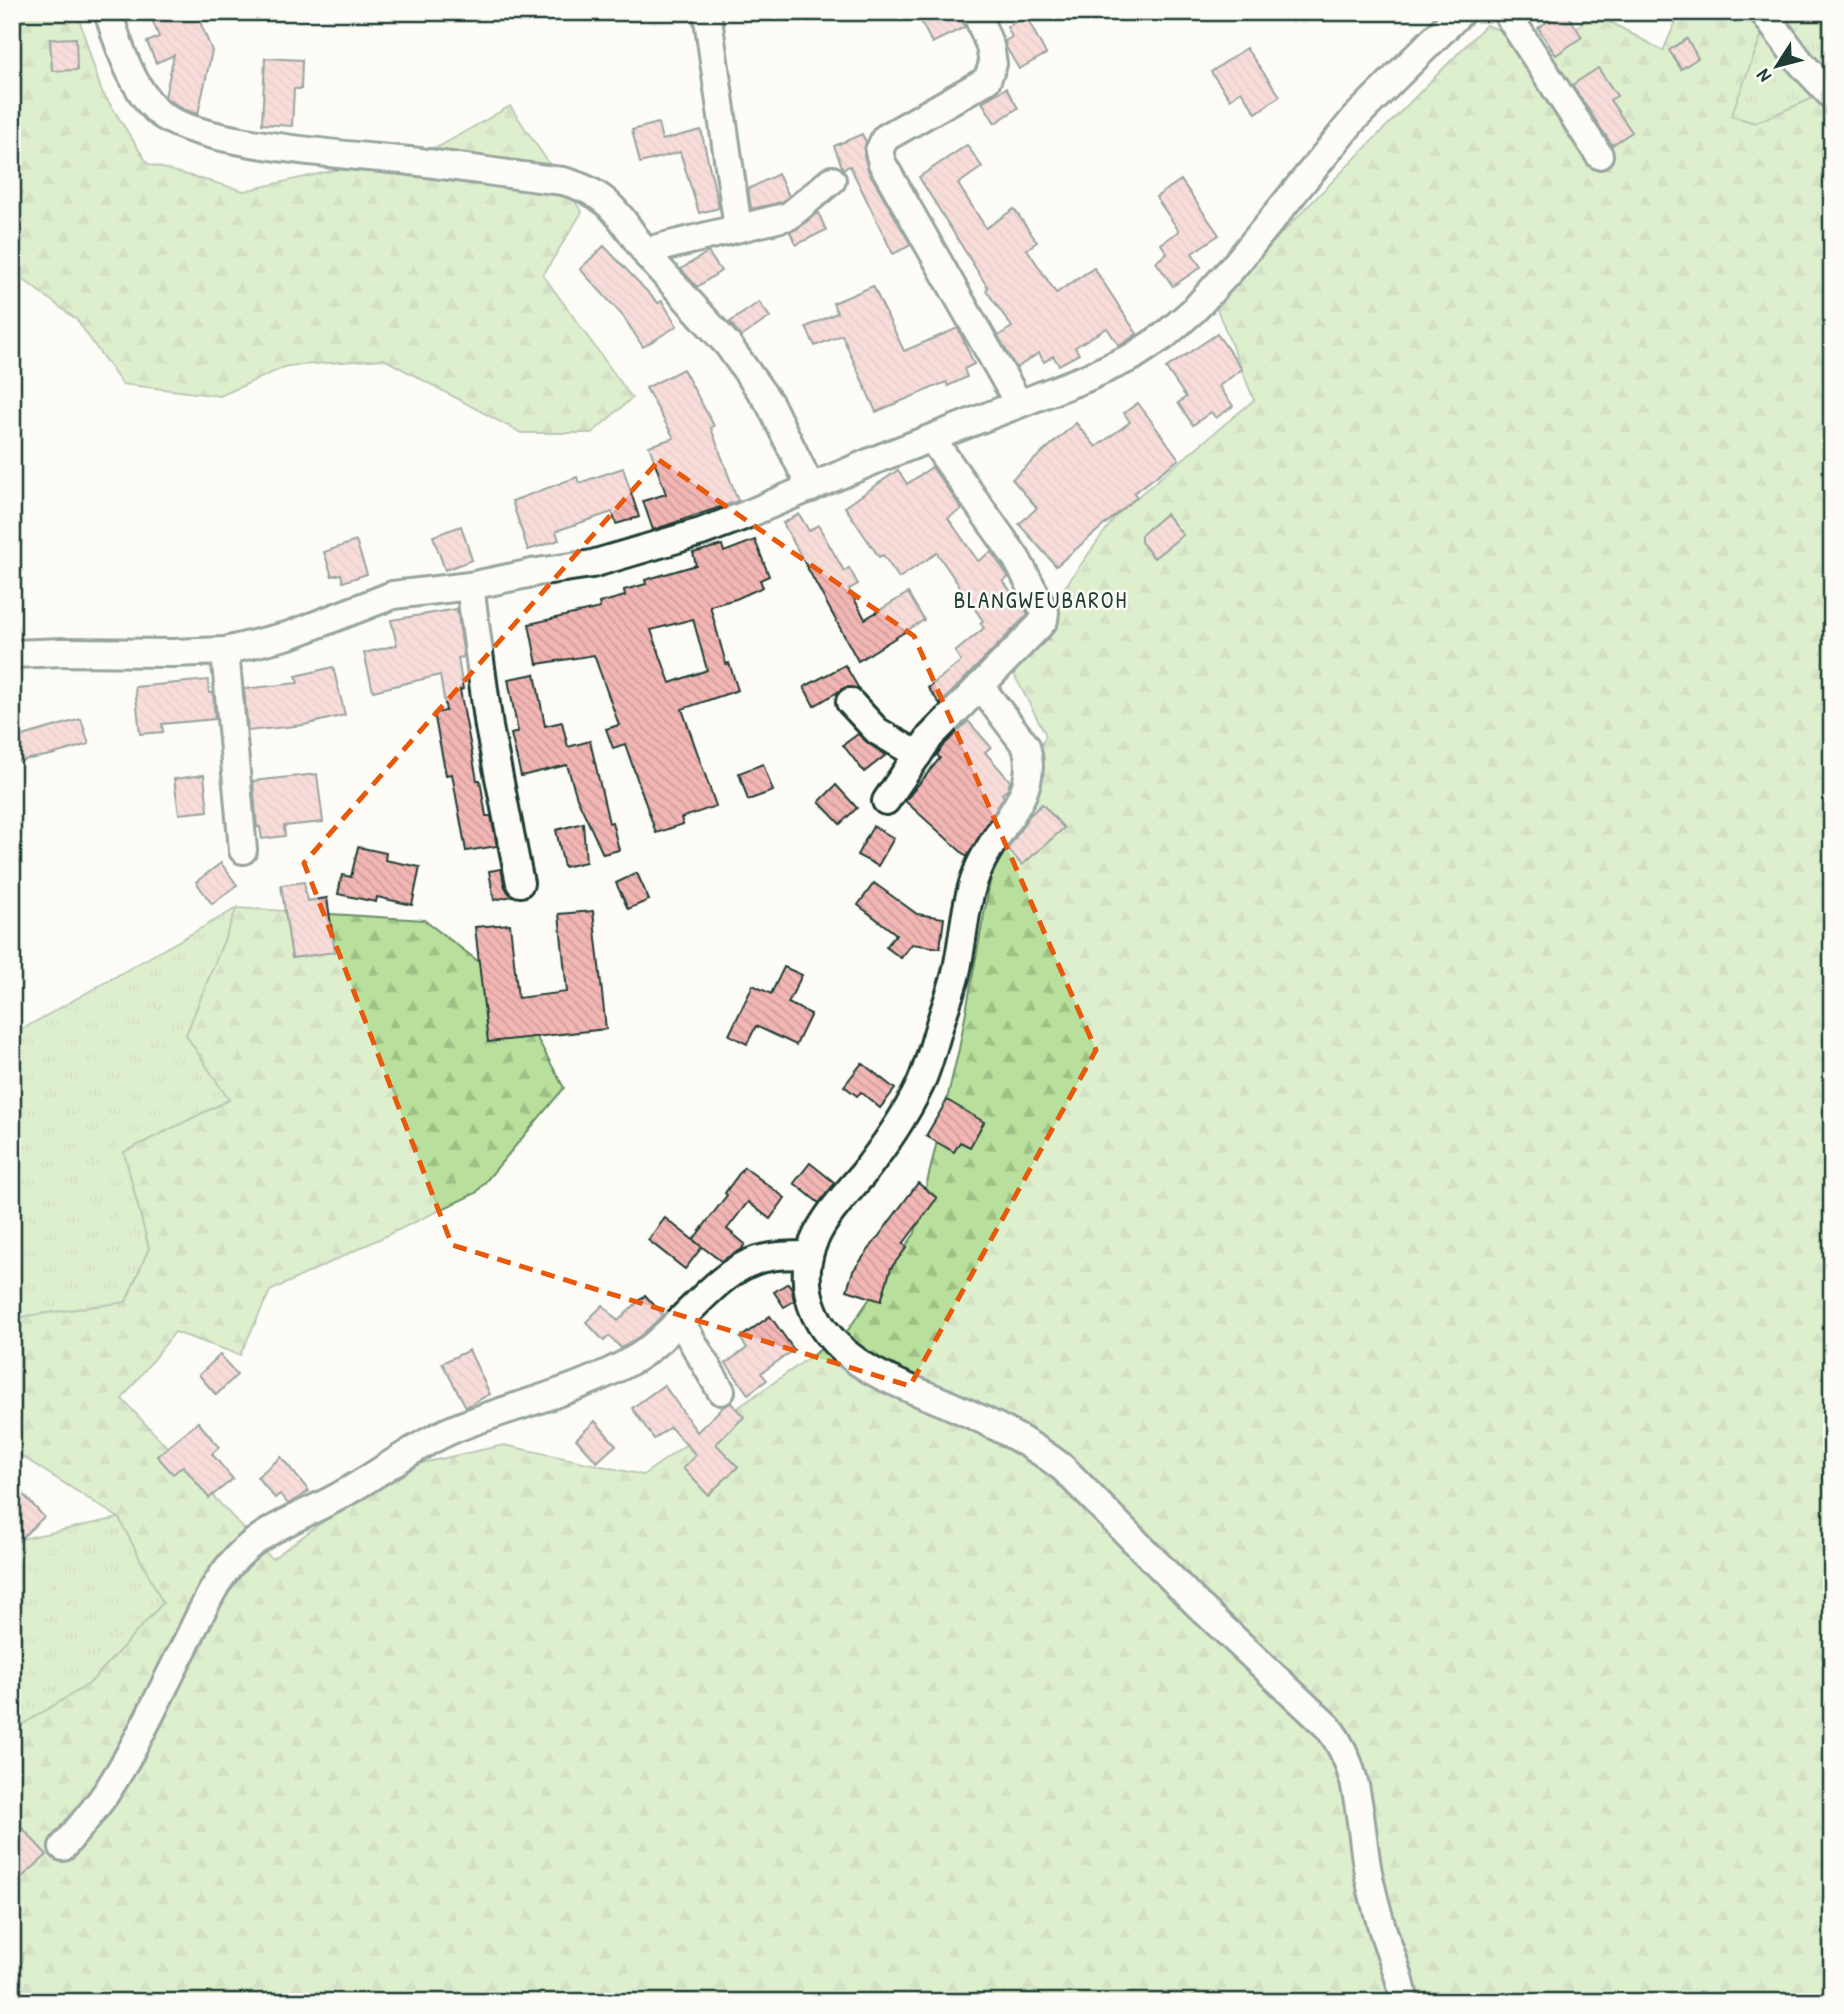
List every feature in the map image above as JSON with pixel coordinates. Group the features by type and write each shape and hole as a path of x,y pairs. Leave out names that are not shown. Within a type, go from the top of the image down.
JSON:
{"street":[{"path":"108,12 130,71 145,97 159,113 178,125 250,142 536,178 586,187 603,197 648,256 728,345 770,404 811,488"},
{"path":"707,12 738,228"},
{"path":"976,12 990,46 993,64 987,80 885,138 879,151 882,163 1019,404"},
{"path":"12,654 225,651 290,635 393,595 470,586 592,564 721,524 1086,378 1132,357 1164,336 1194,310 1235,265 1354,119 1461,12"},
{"path":"1506,12 1599,155"},
{"path":"1763,12 1801,63 1832,96"},
{"path":"648,256 658,248 789,216 832,180"},
{"path":"886,801 944,722 1044,620 1045,612 1016,558 932,439"},
{"path":"470,586 489,727 520,883"},
{"path":"225,651 243,850"},
{"path":"980,687 1026,746 1029,756 1028,781 1019,804 983,858 973,881 956,973 921,1083 892,1134 824,1223 809,1255 807,1285 813,1311 827,1333 849,1356 875,1374 999,1428 1053,1460 1082,1485 1175,1581 1333,1733 1352,1769 1371,1884 1404,2002"},
{"path":"850,702 877,731 918,755"},
{"path":"63,1847 87,1819 111,1784 222,1574 260,1537 335,1498 440,1435 579,1386 616,1369 641,1355 724,1280 754,1261 769,1257 809,1255"},
{"path":"680,1320 721,1391"}],"highlighted area":[{"path":"659,460 914,636 1096,1050 910,1386 452,1245 304,863"}],"green space":[{"path":"12,12 77,12 101,90 148,164 244,191 440,146 510,106 582,212 543,275 632,398 592,433 521,433 384,359 287,366 220,396 122,384 77,320 12,271"},
{"path":"1592,12 1663,51 1680,12 1768,12 1731,116 1755,123 1832,90 1832,2002 12,2002 12,1731 89,1684 163,1603 119,1518 18,1454 12,1457 12,1321 27,1316 126,1302 149,1248 124,1152 229,1100 186,1035 237,908 424,920 508,984 564,1088 476,1193 270,1291 240,1355 175,1332 122,1399 272,1559 395,1469 504,1445 643,1475 848,1330 915,1233 959,1049 996,850 1046,735 1009,665 1118,513 1254,400 1214,302 1486,25 1556,51"},
{"path":"1768,12 1832,12 1832,90 1755,123 1731,116"},
{"path":"237,908 186,1035 229,1100 124,1152 149,1248 126,1302 27,1316 12,1321 12,1121 22,1113 12,1053 12,1035"},
{"path":"119,1518 163,1603 89,1684 12,1731 12,1541"}],"building":[{"path":"149,12 196,12 212,51 198,114 183,109 165,97 174,55 156,63 147,42 159,37"},
{"path":"916,12 958,12 965,27 932,43"},
{"path":"1566,12 1582,37 1556,55 1538,28"},
{"path":"1026,16 1046,54 1019,69 1005,41 1012,37 1007,27"},
{"path":"76,38 77,70 52,71 50,39"},
{"path":"1687,39 1698,58 1681,69 1669,50"},
{"path":"1246,48 1280,96 1256,113 1241,91 1230,99 1211,72"},
{"path":"265,58 302,60 301,89 294,89 292,126 262,124"},
{"path":"1598,68 1617,96 1610,100 1632,132 1612,145 1572,85"},
{"path":"1006,88 1018,108 995,123 982,102"},
{"path":"658,123 662,140 701,130 719,208 699,213 680,152 640,163 632,130"},
{"path":"862,134 866,142 864,155 868,170 911,245 893,254 850,166 843,169 834,146"},
{"path":"967,145 982,167 958,184 986,228 1014,209 1037,242 1027,249 1056,293 1094,268 1137,334 1119,346 1107,328 1075,347 1079,354 1059,365 1053,356 1044,362 1039,353 1016,368 998,336 1012,327 986,290 988,288 919,177"},
{"path":"778,174 789,196 782,202 751,209 748,189"},
{"path":"1181,180 1219,235 1192,253 1201,267 1173,286 1156,262 1167,253 1161,244 1179,231 1156,197"},
{"path":"818,212 826,230 796,245 790,232"},
{"path":"604,246 658,303 662,301 677,326 643,347 623,316 580,269"},
{"path":"708,252 721,271 697,287 681,269"},
{"path":"873,286 904,351 958,328 974,364 964,369 967,377 948,386 946,382 876,412 842,335 815,346 806,327 837,313 833,303"},
{"path":"759,302 770,317 741,337 730,322"},
{"path":"1217,334 1242,369 1219,386 1233,406 1216,418 1211,412 1193,425 1178,403 1186,397 1166,368"},
{"path":"683,369 714,426 711,428 738,501 653,530 643,501 666,494 649,446 674,438 646,388"},
{"path":"1138,403 1179,459 1134,493 1137,497 1056,566 1019,524 1037,508 1012,479 1076,423 1096,447 1130,422 1124,413"},
{"path":"932,467 962,509 948,518 978,561 991,552 1009,577 1003,581 1028,614 940,704 928,688 961,661 955,652 984,628 980,623 983,621 937,553 899,578 883,555 879,557 845,507 898,470 907,484"},
{"path":"623,468 639,517 616,524 612,512 556,531 559,540 528,550 512,501 577,477 579,483"},
{"path":"799,514 809,531 818,525 844,571 849,568 858,584 849,589 865,619 908,593 924,620 858,661 783,523"},
{"path":"1166,514 1183,535 1154,558 1141,542 1141,535"},
{"path":"461,526 472,560 445,570 433,536"},
{"path":"755,540 769,576 760,580 763,587 736,599 710,606 726,664 729,663 738,690 682,709 716,806 681,818 683,824 656,833 625,744 613,748 606,729 619,725 594,655 537,664 529,624 600,608 599,603 625,596 624,590 646,584 645,580 696,565 693,553 722,545 724,552","holes":["693,619 707,670 670,683 651,630"]},
{"path":"356,541 367,574 343,582 341,574 332,576 324,552"},
{"path":"457,609 464,657 458,658 463,689 460,690 477,780 480,780 486,816 491,816 497,846 466,851 452,774 446,775 434,713 446,711 440,675 373,691 364,653 397,645 391,620"},
{"path":"845,665 859,689 846,687 814,706 804,687"},
{"path":"333,667 345,715 304,725 248,731 244,689 298,683 296,676"},
{"path":"535,674 545,726 562,722 568,747 590,741 609,823 612,822 619,850 603,854 577,798 567,765 521,776 511,734 518,732 508,679"},
{"path":"208,680 209,693 213,693 215,719 162,724 163,732 140,734 135,687"},
{"path":"81,719 89,744 12,762 12,739"},
{"path":"968,721 991,747 985,752 1010,781 1008,789 1002,794 1004,797 967,857 905,801 940,758 937,755 942,747"},
{"path":"858,734 886,755 864,772 843,745"},
{"path":"763,764 773,791 748,800 739,773"},
{"path":"317,774 323,822 284,826 285,836 262,839 260,827 257,827 253,781"},
{"path":"204,775 208,811 179,814 174,779"},
{"path":"836,785 857,808 840,824 819,802"},
{"path":"1042,804 1064,828 1022,865 1008,849 1029,816"},
{"path":"583,823 586,862 564,867 556,830"},
{"path":"873,826 894,838 878,866 857,855"},
{"path":"358,847 386,853 385,860 420,867 412,905 377,897 376,902 338,894 342,875 351,877"},
{"path":"221,863 237,885 212,904 196,882"},
{"path":"501,869 505,887 513,896 494,900 489,871"},
{"path":"637,873 649,900 628,909 616,883"},
{"path":"304,882 307,901 327,898 335,952 292,958 281,885"},
{"path":"874,883 917,914 944,918 940,948 912,944 901,958 886,947 896,934 858,905"},
{"path":"593,911 606,1029 488,1042 475,927 510,924 518,998 567,992 559,914"},
{"path":"784,967 802,975 788,1003 811,1014 796,1045 756,1026 747,1044 729,1035 753,985 771,994"},
{"path":"862,1063 895,1089 880,1108 861,1092 857,1096 844,1086"},
{"path":"947,1100 984,1122 970,1147 960,1142 954,1152 926,1136"},
{"path":"810,1163 835,1183 819,1203 794,1183"},
{"path":"744,1167 785,1198 770,1219 748,1202 727,1229 745,1244 741,1250 721,1261 693,1240"},
{"path":"918,1183 937,1198 903,1244 907,1247 891,1268 881,1301 847,1290 853,1271"},
{"path":"665,1218 702,1247 685,1269 648,1240"},
{"path":"788,1283 794,1301 784,1307 774,1292"},
{"path":"645,1295 663,1315 643,1334 621,1348 609,1336 604,1341 586,1322 603,1305 618,1321"},
{"path":"770,1316 794,1350 761,1373 767,1380 748,1394 726,1363 747,1348 740,1338"},
{"path":"469,1350 490,1394 466,1407 442,1363"},
{"path":"220,1355 237,1375 216,1395 199,1375"},
{"path":"664,1385 697,1432 724,1406 731,1403 744,1417 716,1444 738,1467 708,1495 683,1468 696,1455 670,1427 654,1439 632,1408"},
{"path":"595,1421 616,1445 597,1462 576,1439"},
{"path":"198,1422 219,1447 212,1454 233,1479 209,1498 183,1466 173,1474 157,1456"},
{"path":"281,1457 309,1491 288,1504 280,1494 275,1498 257,1477"},
{"path":"12,1482 44,1517 12,1547"},
{"path":"12,1817 47,1855 12,1886"}],"district":[{"name":"BLANGWEUBAROH","path":"1041,600"}]}
